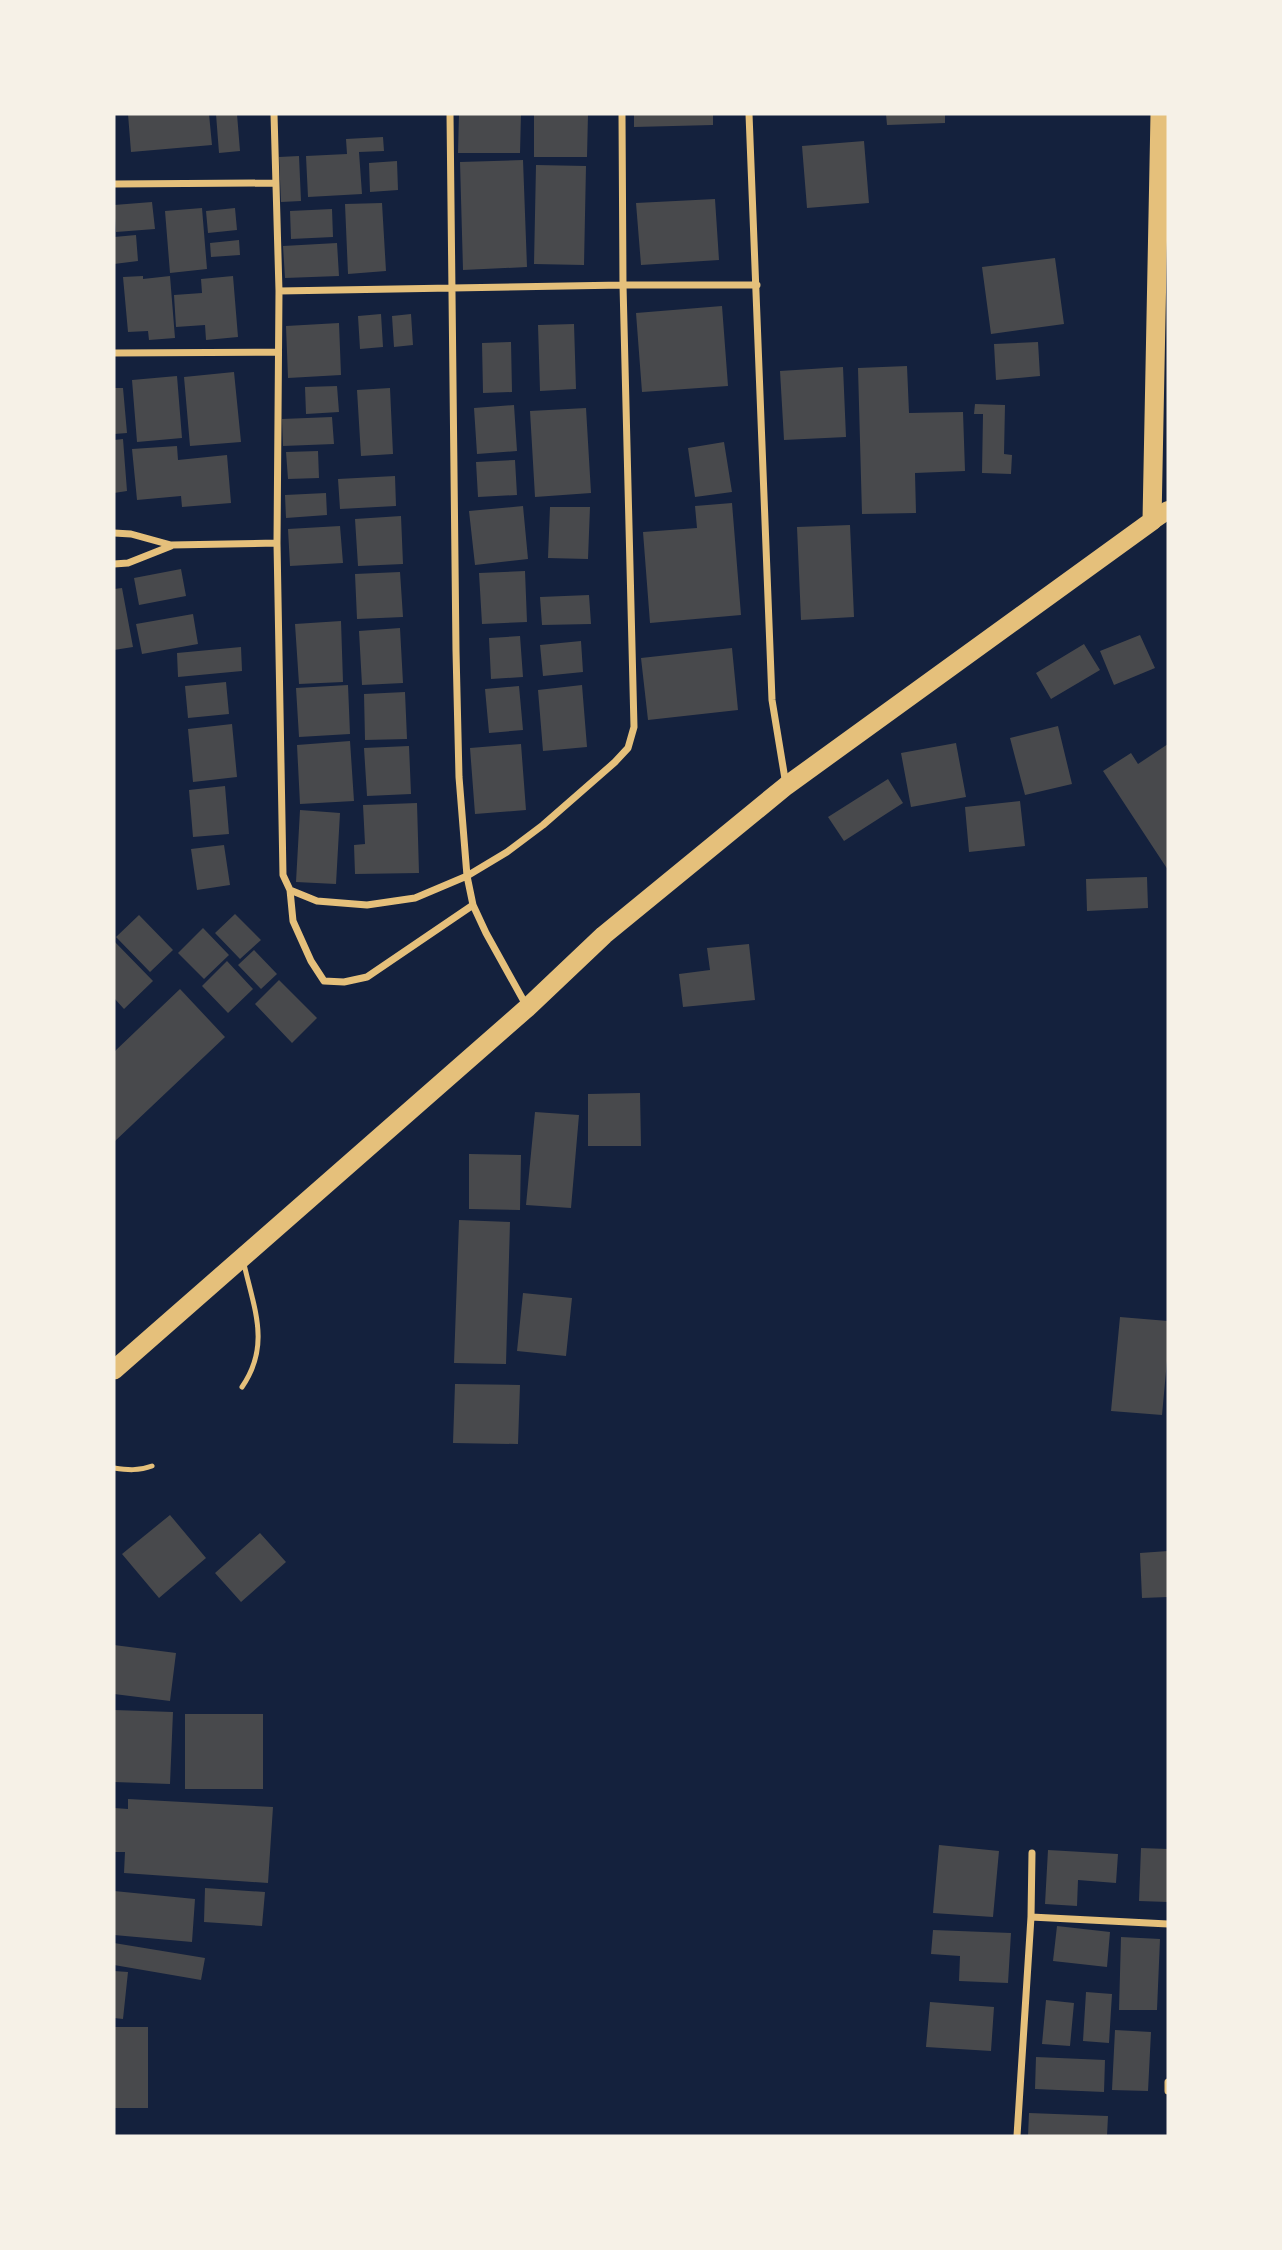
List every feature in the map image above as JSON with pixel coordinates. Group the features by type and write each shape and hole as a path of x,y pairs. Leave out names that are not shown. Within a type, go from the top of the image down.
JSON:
{"highway":[{"path":"114,1370 527,1008 604,935 786,786 1160,515 1160,114"}],"street":[{"path":"274,114 279,291 277,543 284,875 290,890 293,921 311,961 324,981 344,982 367,977 473,905"},
{"path":"450,114 456,651 459,778 467,876 473,905 527,1008"},
{"path":"290,890 317,901 367,905 415,898 467,876 507,852 543,825 628,748 634,727 623,285 622,114"},
{"path":"749,114 772,700 786,786"},
{"path":"114,184 275,183"},
{"path":"279,291 757,285"},
{"path":"114,353 278,352"},
{"path":"114,533 131,534 172,545 277,543"},
{"path":"114,564 128,563 172,545"},
{"path":"1017,2136 1031,1917 1032,1853"},
{"path":"1031,1917 1168,1924"},
{"path":"1168,2082 1168,2091"}],"lane":[{"path":"242,1387 251,1374 260,1343 243,1257"},
{"path":"114,1468 131,1470 152,1466"}],"building":[{"path":"128,114 209,114 212,145 131,152"},
{"path":"216,114 237,114 240,151 219,153"},
{"path":"459,114 521,114 520,153 458,153"},
{"path":"534,114 588,114 587,157 534,157"},
{"path":"634,114 713,114 713,125 634,127"},
{"path":"886,114 945,114 945,123 887,125"},
{"path":"383,137 384,151 359,152 362,194 308,197 306,156 347,154 346,139"},
{"path":"864,141 869,203 807,208 802,146"},
{"path":"299,156 301,201 281,202 279,157"},
{"path":"523,160 527,267 463,270 460,162"},
{"path":"397,161 398,190 370,192 369,163"},
{"path":"536,165 586,166 584,265 534,264"},
{"path":"715,199 719,260 641,265 636,203"},
{"path":"152,202 155,229 116,232 114,205"},
{"path":"382,203 386,271 348,274 345,204"},
{"path":"202,208 207,269 170,273 165,211"},
{"path":"235,208 237,230 208,233 206,211"},
{"path":"332,209 333,237 291,239 290,211"},
{"path":"136,235 138,261 114,264 114,237"},
{"path":"239,240 240,255 211,257 210,243"},
{"path":"337,243 339,276 285,278 283,246"},
{"path":"1055,258 1064,324 991,334 982,267"},
{"path":"143,276 143,279 170,276 175,338 149,340 148,331 128,332 123,277"},
{"path":"233,276 238,337 206,340 205,325 176,327 174,295 202,293 201,279"},
{"path":"722,306 728,386 642,392 636,313"},
{"path":"381,314 383,347 360,349 358,316"},
{"path":"411,314 413,345 394,347 392,316"},
{"path":"339,323 341,375 288,378 286,326"},
{"path":"574,324 576,389 540,391 538,325"},
{"path":"511,342 512,392 483,393 482,343"},
{"path":"1038,342 1040,376 996,380 994,344"},
{"path":"907,366 909,413 963,412 965,471 915,473 916,513 862,514 858,368"},
{"path":"843,367 846,437 784,440 780,371"},
{"path":"234,372 241,442 190,446 184,377"},
{"path":"177,376 182,438 137,442 132,380"},
{"path":"337,386 339,412 306,414 305,387"},
{"path":"114,388 123,388 127,433 114,434"},
{"path":"390,388 393,454 361,456 357,390"},
{"path":"975,404 1005,405 1004,454 1012,455 1011,474 982,473 983,414 974,414"},
{"path":"514,405 517,451 477,454 474,408"},
{"path":"586,408 591,493 535,497 530,411"},
{"path":"332,417 334,444 283,446 282,419"},
{"path":"123,439 127,491 114,493 114,440"},
{"path":"724,442 732,492 695,497 688,448"},
{"path":"177,446 178,460 227,455 231,503 182,507 181,496 137,500 132,449"},
{"path":"318,451 319,478 288,479 286,452"},
{"path":"515,460 517,495 478,497 476,462"},
{"path":"395,476 396,506 340,509 338,479"},
{"path":"326,493 327,515 286,518 285,495"},
{"path":"732,503 741,615 650,623 643,532 697,528 695,506"},
{"path":"523,506 528,559 475,565 469,511"},
{"path":"550,507 590,507 588,559 548,558"},
{"path":"401,516 403,564 358,566 355,519"},
{"path":"850,525 854,617 801,620 797,527"},
{"path":"340,526 343,563 290,566 288,529"},
{"path":"181,569 186,596 139,605 134,578"},
{"path":"525,571 527,622 482,624 479,573"},
{"path":"400,572 403,617 357,619 355,574"},
{"path":"122,588 133,647 114,650 114,589"},
{"path":"589,595 591,624 542,625 540,597"},
{"path":"193,614 198,644 142,654 136,624"},
{"path":"341,621 343,682 299,684 295,624"},
{"path":"400,628 403,683 362,685 359,631"},
{"path":"1140,635 1155,668 1114,685 1100,651"},
{"path":"520,636 523,677 491,679 489,638"},
{"path":"581,641 583,672 543,676 540,645"},
{"path":"1084,644 1100,670 1051,699 1036,673"},
{"path":"241,647 242,671 178,677 177,653"},
{"path":"732,648 738,710 648,720 641,658"},
{"path":"226,682 229,714 188,718 185,686"},
{"path":"348,685 350,734 299,737 296,688"},
{"path":"582,685 587,747 543,751 538,690"},
{"path":"519,686 523,730 489,733 485,689"},
{"path":"405,692 407,739 365,740 364,694"},
{"path":"232,724 237,777 193,782 188,729"},
{"path":"1058,726 1072,784 1025,795 1010,738"},
{"path":"350,741 354,801 300,804 297,745"},
{"path":"956,743 966,797 911,807 901,753"},
{"path":"521,744 526,810 475,814 470,748"},
{"path":"1168,744 1168,870 1103,771 1131,753 1138,764"},
{"path":"409,746 411,794 367,796 364,748"},
{"path":"888,779 903,803 844,841 828,817"},
{"path":"225,786 229,834 193,837 189,790"},
{"path":"1020,801 1025,846 969,852 965,807"},
{"path":"417,803 419,873 355,874 354,845 365,844 363,805"},
{"path":"300,810 340,813 336,884 296,882"},
{"path":"224,845 230,885 197,890 191,849"},
{"path":"1147,877 1148,908 1087,911 1086,879"},
{"path":"235,914 261,940 240,959 215,933"},
{"path":"139,915 173,950 150,972 116,937"},
{"path":"203,928 229,955 204,979 178,953"},
{"path":"114,941 153,981 124,1009 114,998"},
{"path":"749,944 755,1000 683,1007 679,974 710,970 707,948"},
{"path":"254,950 277,974 261,989 238,965"},
{"path":"227,961 253,989 228,1013 202,986"},
{"path":"279,980 317,1018 292,1043 255,1004"},
{"path":"180,989 225,1037 114,1142 114,1052"},
{"path":"640,1093 641,1146 588,1146 588,1094"},
{"path":"535,1112 579,1115 571,1208 526,1205"},
{"path":"469,1154 521,1155 520,1210 469,1209"},
{"path":"459,1220 510,1222 506,1364 454,1363"},
{"path":"523,1293 572,1298 566,1356 517,1351"},
{"path":"1120,1317 1168,1321 1162,1415 1111,1411"},
{"path":"455,1384 520,1385 518,1444 453,1443"},
{"path":"170,1515 206,1558 159,1598 122,1554"},
{"path":"260,1533 286,1562 241,1602 215,1573"},
{"path":"1168,1551 1168,1597 1142,1598 1140,1553"},
{"path":"114,1645 176,1653 170,1701 114,1694"},
{"path":"114,1710 173,1712 170,1784 114,1782"},
{"path":"185,1714 263,1714 263,1789 185,1789"},
{"path":"128,1799 273,1807 268,1883 124,1873 125,1852 114,1852 114,1808 128,1809"},
{"path":"939,1845 999,1851 993,1917 933,1913"},
{"path":"1141,1848 1168,1849 1168,1902 1139,1901"},
{"path":"1048,1850 1118,1854 1116,1883 1078,1880 1077,1906 1045,1904"},
{"path":"205,1888 265,1892 262,1926 204,1922"},
{"path":"114,1891 195,1899 192,1942 114,1935"},
{"path":"1057,1926 1110,1932 1107,1967 1053,1961"},
{"path":"933,1930 1011,1933 1008,1983 959,1981 960,1956 931,1954"},
{"path":"1121,1937 1160,1939 1157,2010 1119,2010"},
{"path":"114,1943 205,1958 201,1980 114,1965"},
{"path":"114,1971 128,1972 123,2019 114,2018"},
{"path":"1086,1992 1112,1994 1109,2043 1083,2041"},
{"path":"1046,2000 1074,2003 1070,2046 1042,2044"},
{"path":"930,2002 994,2007 991,2051 926,2047"},
{"path":"114,2027 148,2027 148,2108 114,2108"},
{"path":"1115,2030 1151,2032 1148,2091 1112,2090"},
{"path":"1036,2057 1105,2060 1104,2092 1035,2089"},
{"path":"1029,2113 1108,2116 1107,2136 1028,2136"}]}
